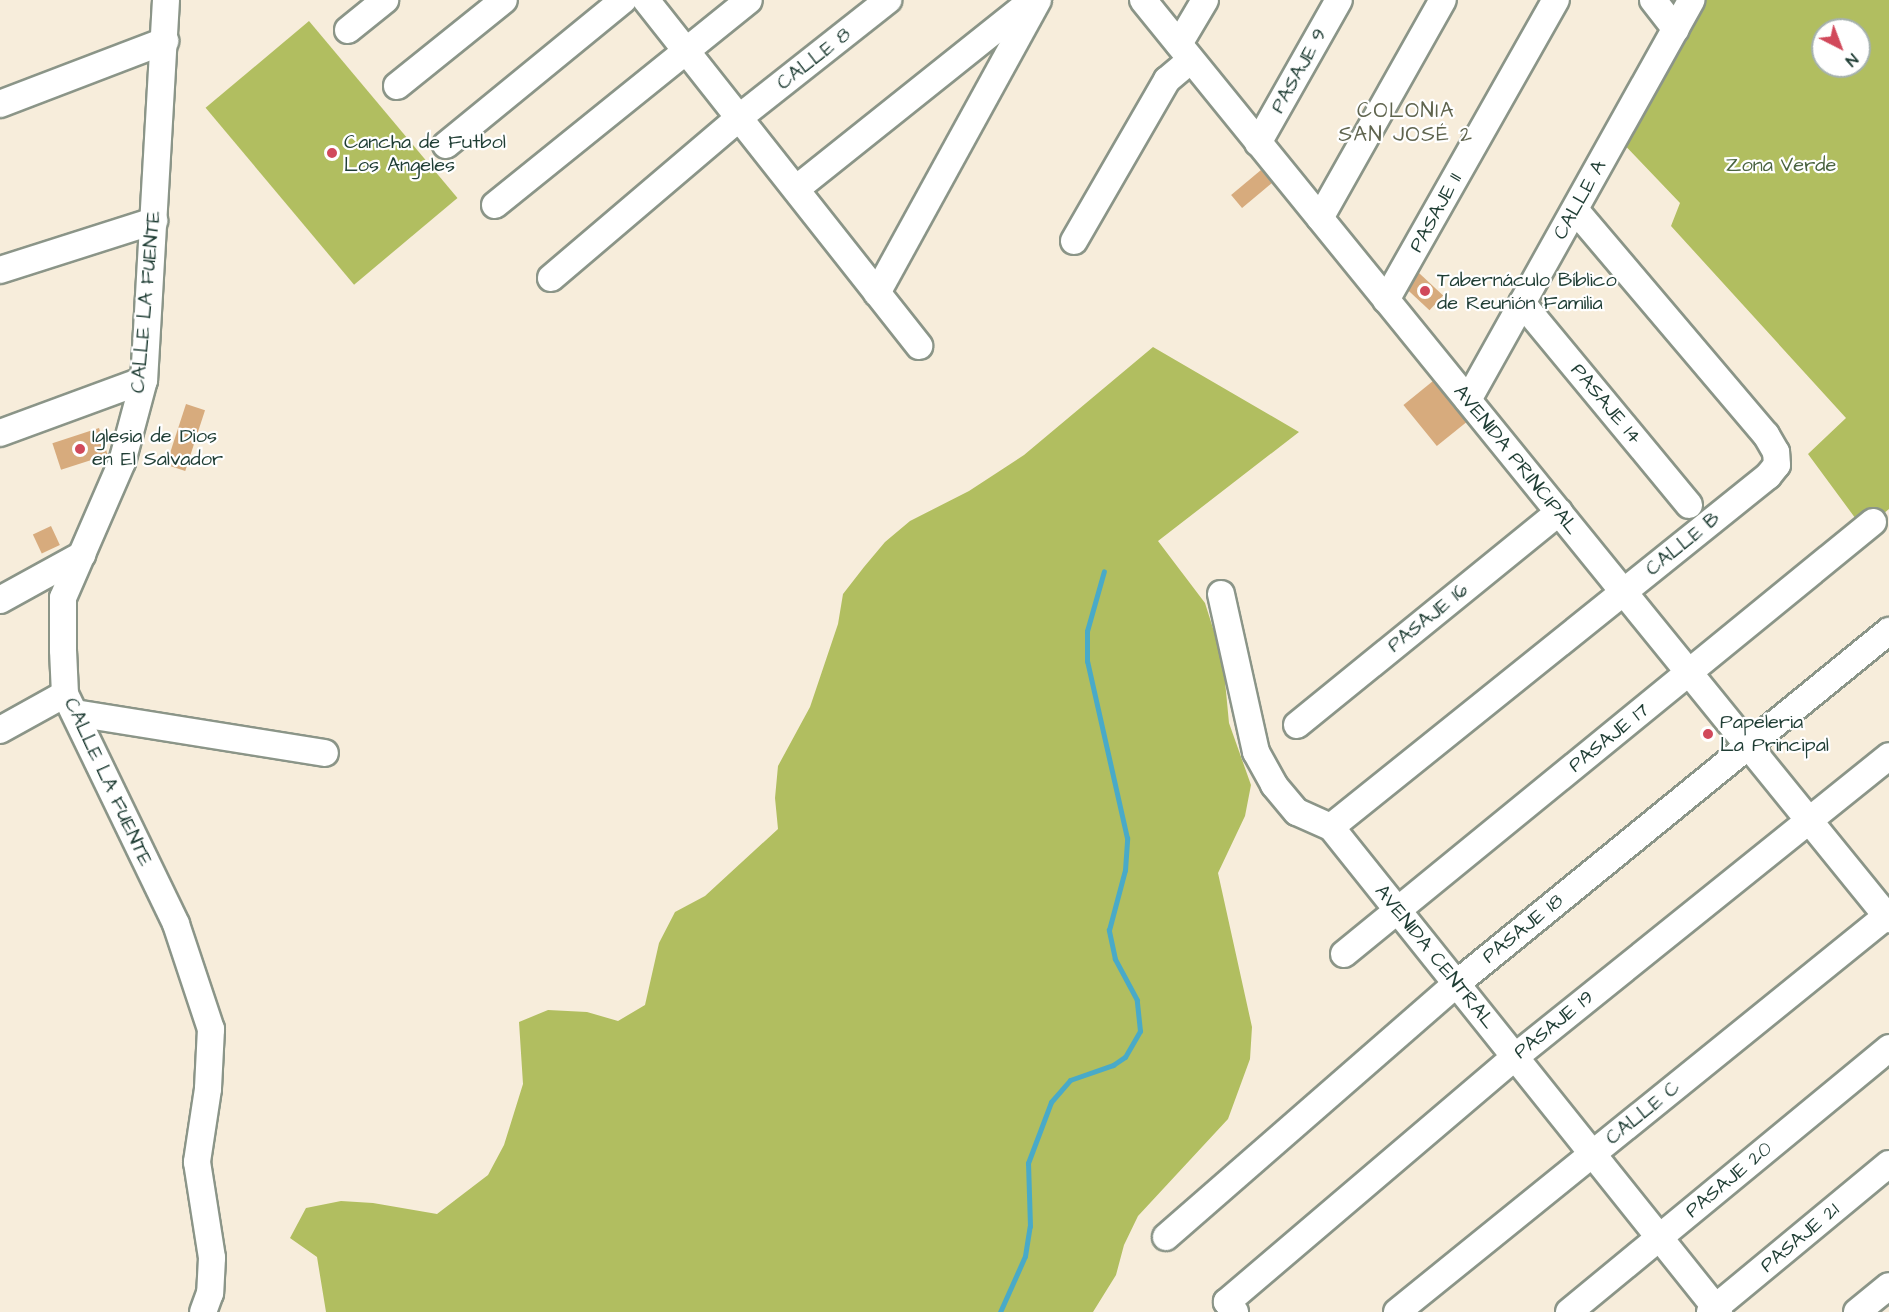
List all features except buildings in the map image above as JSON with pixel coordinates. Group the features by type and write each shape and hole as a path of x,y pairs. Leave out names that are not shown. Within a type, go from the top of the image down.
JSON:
{"street":[{"name":"CALLE LA FUENTE","path":"166,0 144,380 122,462 63,598 70,703 176,924 211,1029 197,1162 212,1258 210,1293 202,1312"},
{"path":"348,30 385,0"},
{"path":"397,86 504,0"},
{"path":"446,145 623,0"},
{"path":"646,0 919,346"},
{"path":"495,205 749,0"},
{"name":"CALLE 8","path":"551,278 740,117 888,0"},
{"path":"796,189 1033,0"},
{"path":"878,293 1038,0"},
{"name":"AVENIDA PRINCIPAL","path":"1143,0 1888,917"},
{"path":"1074,241 1185,52 1205,0"},
{"name":"PASAJE 9","path":"1258,143 1339,0"},
{"path":"1320,218 1443,0"},
{"name":"PASAJE 11","path":"1386,300 1556,0"},
{"path":"1653,0 1676,29"},
{"name":"CALLE A","path":"1468,400 1692,0"},
{"path":"0,104 165,41"},
{"name":"CALLE B","path":"1331,827 1768,476 1777,459 1766,435 1575,210"},
{"path":"0,270 154,221"},
{"name":"PASAJE 14","path":"1522,303 1689,505"},
{"path":"0,433 144,380"},
{"name":"PASAJE 16","path":"1297,725 1558,512"},
{"name":"PASAJE 17","path":"1344,954 1873,522"},
{"path":"0,600 82,555"},
{"path":"1221,594 1256,752 1275,785 1297,812 1331,827"},
{"name":"PASAJE 18","path":"1166,1237 1456,984 1889,631"},
{"path":"0,730 70,703 325,753"},
{"name":"PASAJE 19","path":"1231,1307 1515,1057 1889,756"},
{"name":"AVENIDA CENTRAL","path":"1331,827 1715,1311"},
{"name":"CALLE C","path":"1397,1312 1888,917"},
{"name":"PASAJE 20","path":"1569,1312 1889,1048"},
{"name":"PASAJE 21","path":"1715,1311 1889,1164"},
{"path":"1857,1312 1889,1286"}],"green space":[{"name":"Zona Verde","path":"1693,0 1889,0 1889,509 1864,530 1808,454 1846,418 1671,226 1680,203 1616,136"},
{"name":"Cancha de Futbol Los Angeles","path":"309,21 457,198 354,285 206,108"},
{"path":"1153,347 1299,432 1158,541 1205,603 1223,660 1229,723 1251,785 1245,816 1218,873 1252,1027 1250,1059 1228,1119 1138,1216 1124,1245 1116,1275 1093,1312 326,1312 317,1257 290,1238 306,1208 341,1201 373,1203 437,1214 488,1175 504,1145 523,1084 519,1022 548,1010 587,1012 618,1021 645,1005 659,943 675,912 705,896 778,829 775,798 778,766 810,707 838,624 843,594 864,567 885,542 910,521 969,491 1024,455"}],"waterway":[{"path":"1000,1312 1025,1256 1030,1226 1028,1163 1051,1102 1070,1080 1113,1065 1125,1057 1140,1031 1137,1000 1115,959 1109,930 1125,870 1127,838 1087,661 1087,631 1104,571"}],"place":[{"name":"Cancha de Futbol Los Angeles","path":"332,153"},
{"name":"Tabernáculo Bíblico de Reunión Familia","path":"1425,291"},
{"name":"Iglesia de Dios en El Salvador","path":"80,449"},
{"name":"Papeleria La Principal","path":"1708,734"}],"district":[{"name":"COLONIA SAN JOSÉ 2","path":"1406,123"}]}
